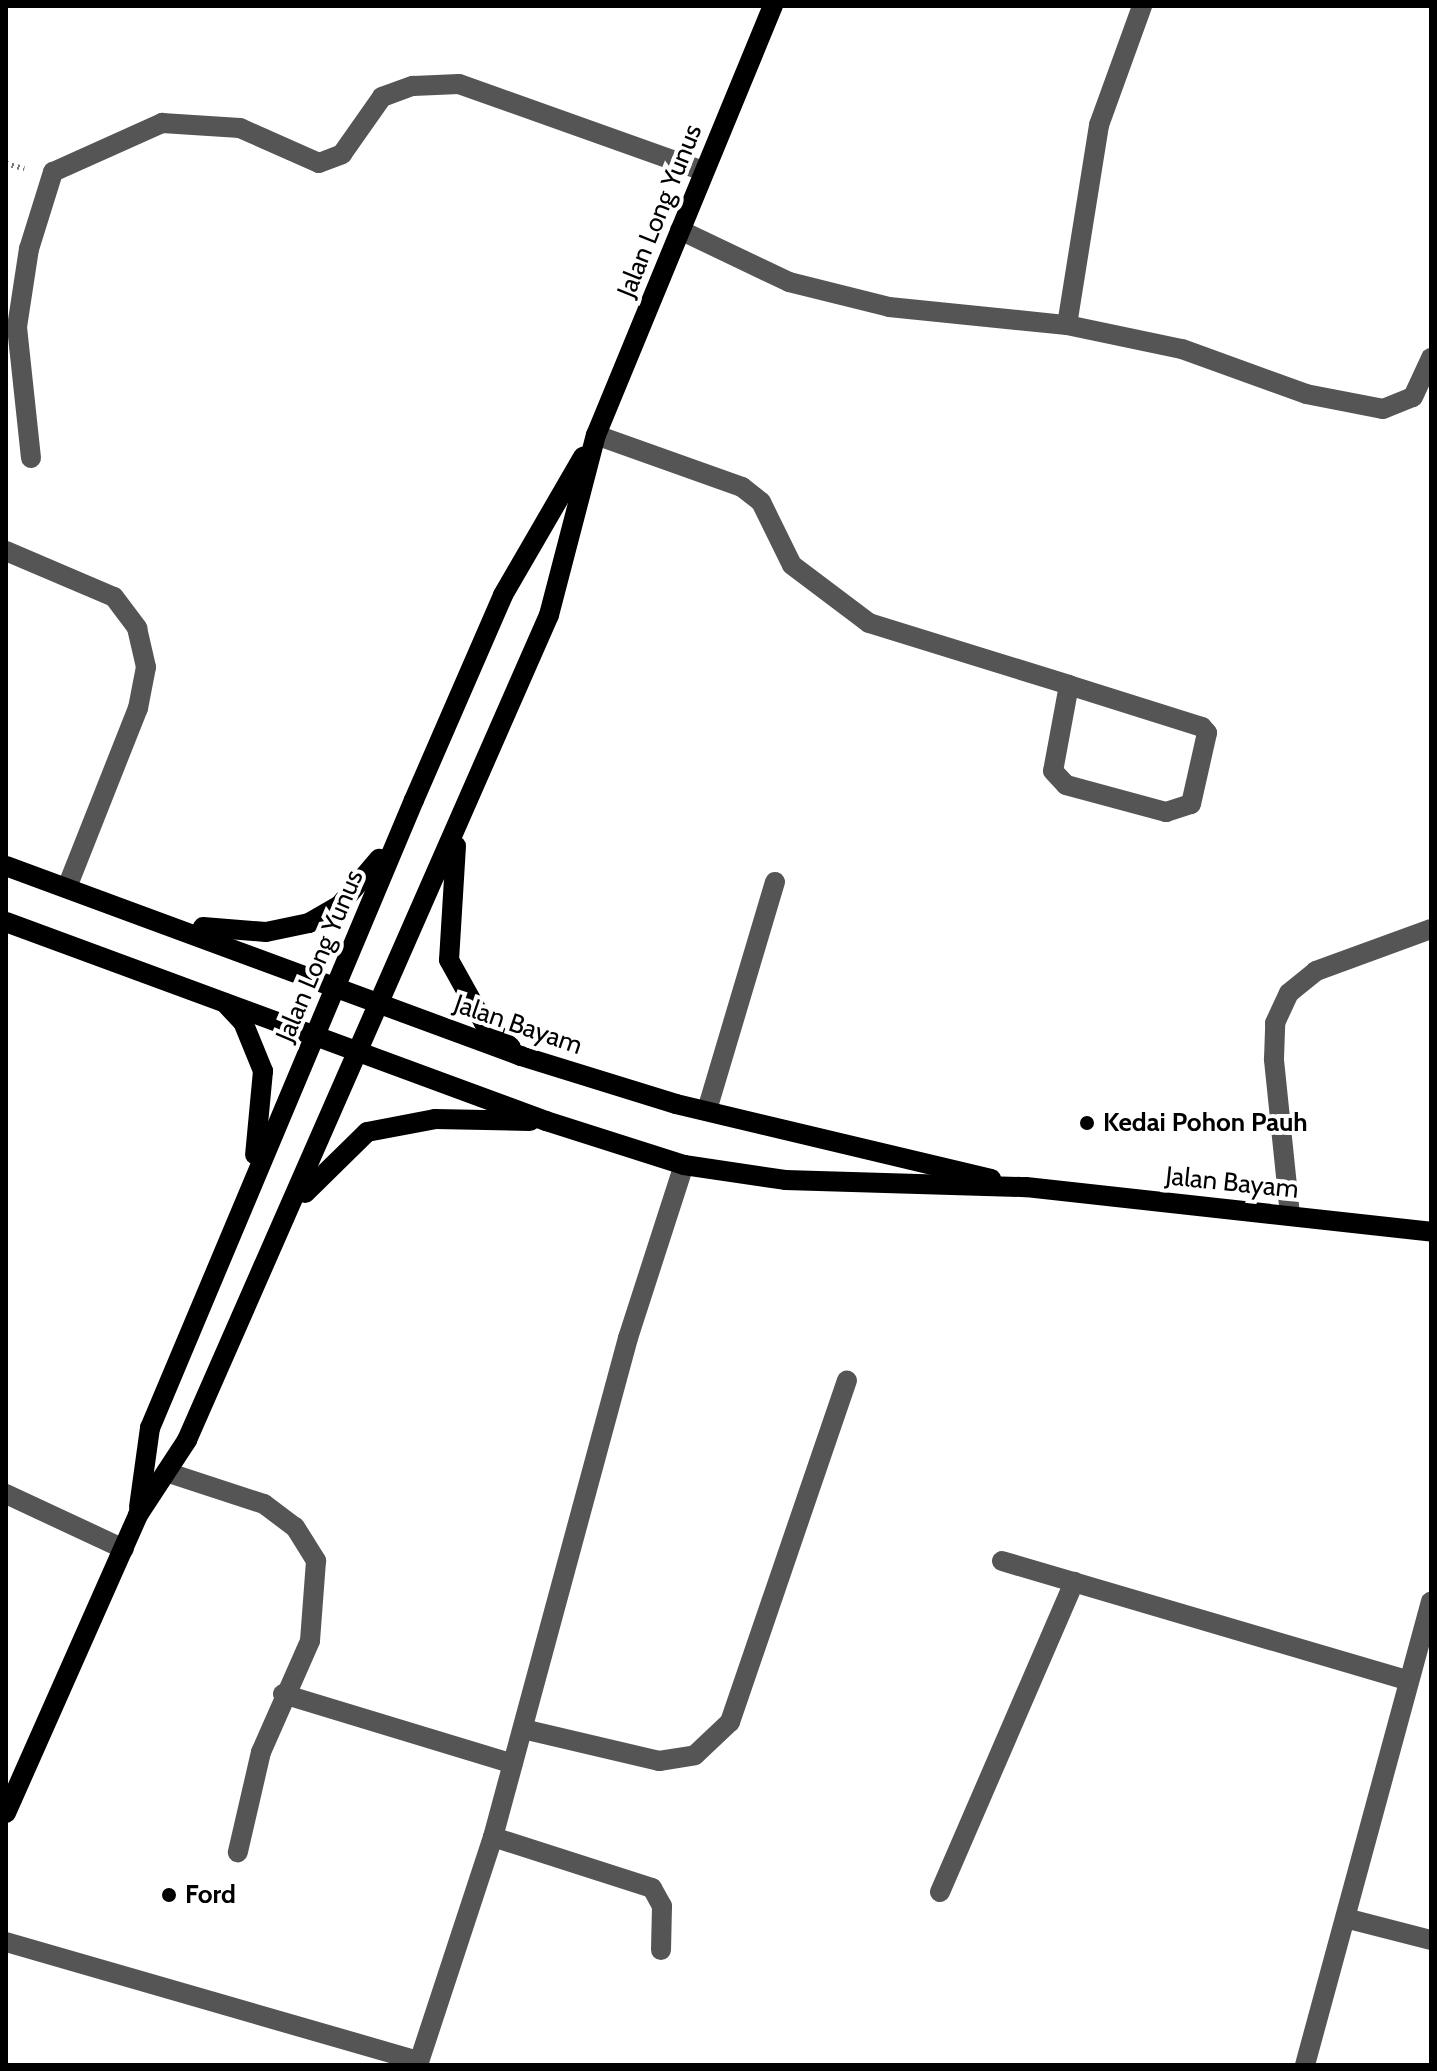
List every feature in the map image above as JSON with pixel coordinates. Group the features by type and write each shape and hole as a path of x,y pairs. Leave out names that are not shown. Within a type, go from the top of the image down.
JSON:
{"main road":[{"name":"Jalan Long Yunus","path":"6,1813 138,1515 187,1440 292,1208 549,615 596,435 773,6"},
{"name":"Jalan Long Yunus","path":"138,1515 150,1428 335,986 503,595 596,435"},
{"path":"163,921 266,932 309,923 339,906 372,872 414,800"},
{"path":"460,818 447,922 449,960 484,1023 521,1056"},
{"name":"Jalan Bayam","path":"6,866 163,921 521,1056 707,1110 1026,1187"},
{"name":"Jalan Bayam","path":"6,922 546,1121 684,1165 785,1180 1026,1187 1431,1232"},
{"path":"220,999 243,1022 263,1071 247,1194"},
{"path":"292,1208 342,1150 367,1132 435,1119 546,1121"}],"street":[{"path":"1067,325 1099,125 1119,56 1142,6"},
{"path":"31,458 17,327 29,249 53,172 162,123 203,121 240,128 319,163 342,154 382,97 413,86 459,84 703,171"},
{"path":"680,230 789,282 889,307 1067,325 1182,349 1306,394 1383,409 1413,397 1431,358"},
{"path":"596,435 742,487 761,502 792,565 869,623 1069,685 1202,727 1207,733 1191,804 1166,812 1066,785 1053,771 1069,685"},
{"path":"6,551 114,597 137,628 146,667 138,708 67,887"},
{"path":"707,1110 775,882"},
{"path":"1290,1215 1274,1059 1275,1023 1289,993 1316,971 1431,929"},
{"path":"6,1942 418,2063 493,1837 628,1338 684,1165"},
{"path":"523,1729 659,1761 695,1755 730,1722 847,1381"},
{"path":"166,1472 264,1504 295,1527 316,1561 310,1641 283,1694 261,1752 238,1852"},
{"path":"6,1494 124,1549"},
{"path":"1002,1561 1407,1680"},
{"path":"940,1892 1074,1582"},
{"path":"1305,2065 1349,1919 1407,1680 1431,1602"},
{"path":"283,1694 513,1764"},
{"path":"493,1837 652,1888 662,1906 661,1950"},
{"path":"1349,1919 1431,1940"}],"place":[{"name":"Kedai Pohon Pauh","path":"1087,1123"},
{"name":"Ford","path":"169,1895"}]}
